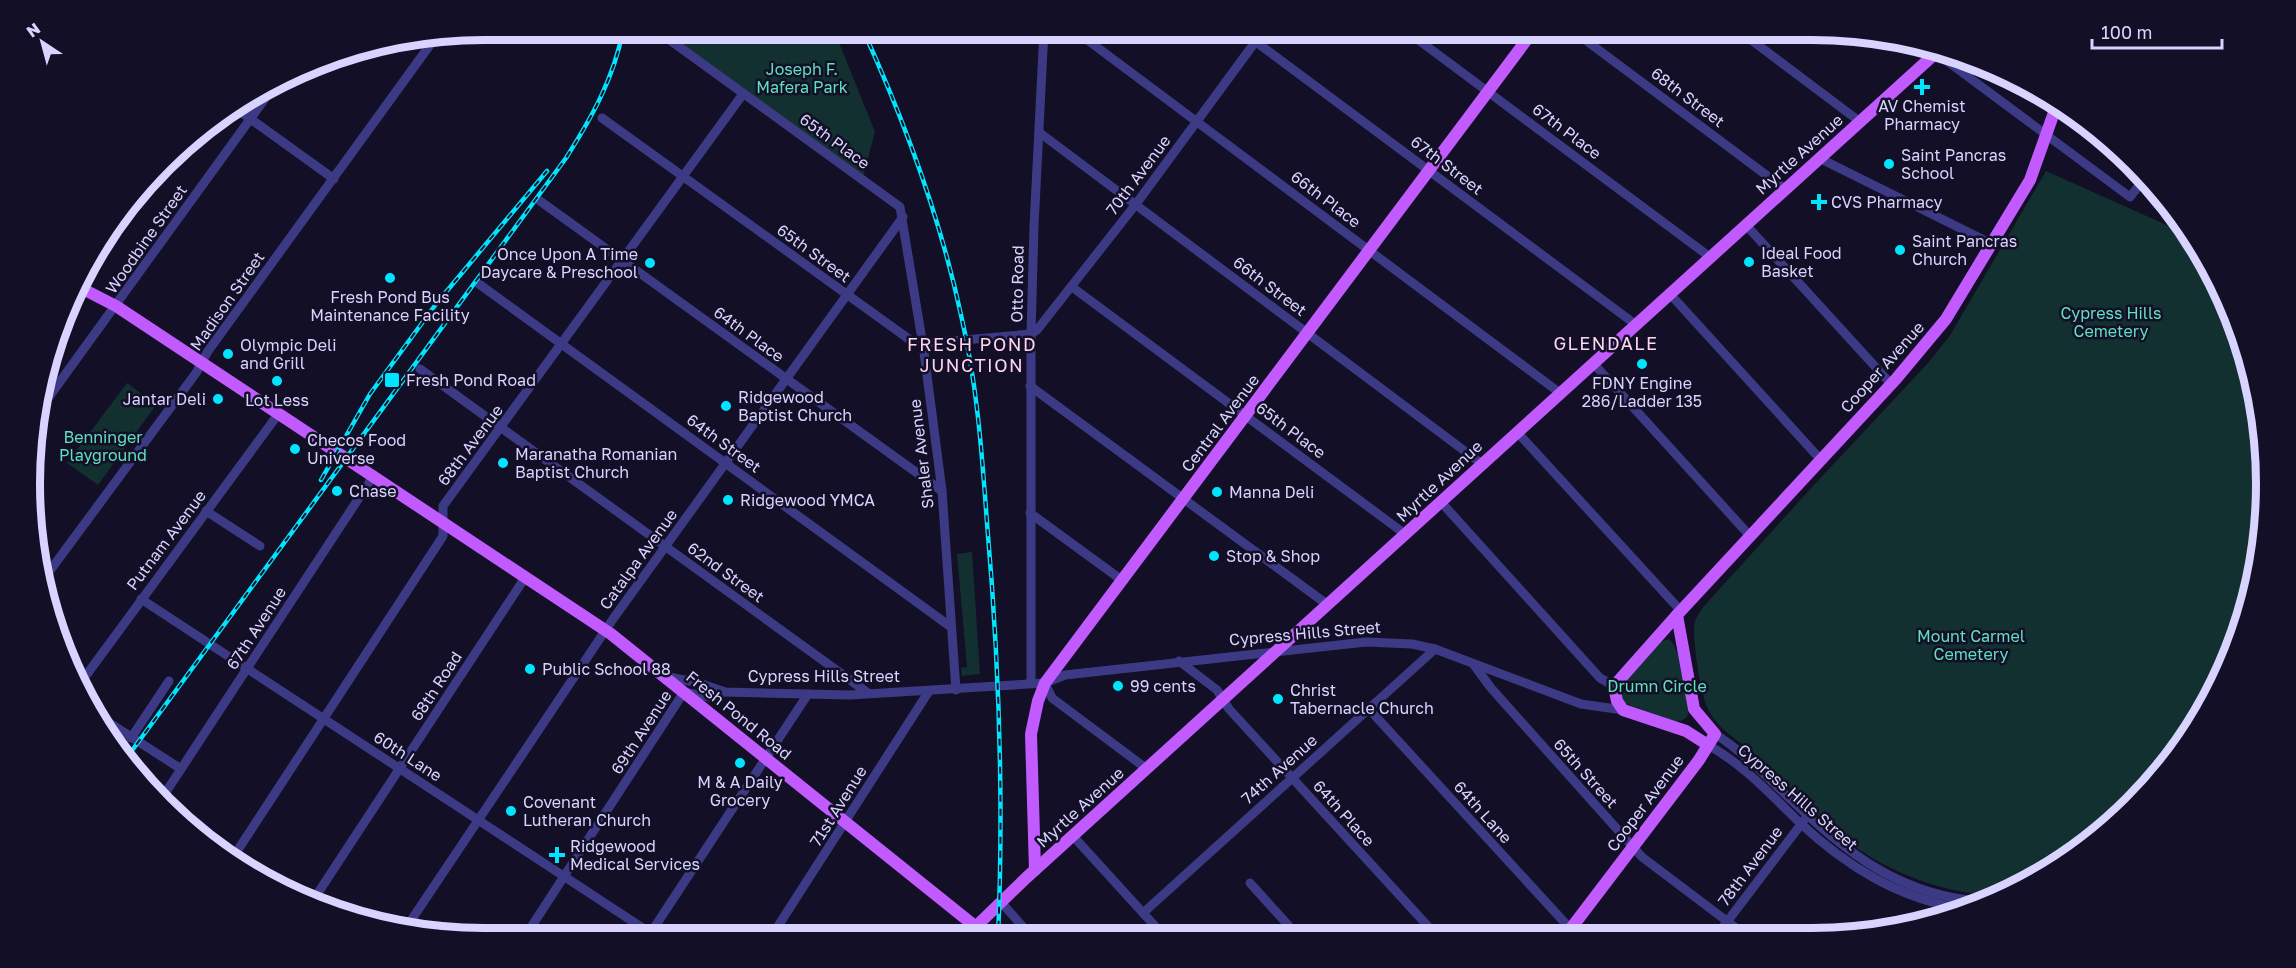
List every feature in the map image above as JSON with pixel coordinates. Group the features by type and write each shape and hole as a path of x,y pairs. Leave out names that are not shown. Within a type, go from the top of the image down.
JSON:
{"main road":[{"name":"Central Avenue","path":"1035,870 1031,734 1038,701 1045,683 1527,40"},
{"name":"Myrtle Avenue","path":"976,927 1035,870 1929,57"},
{"name":"Cooper Avenue","path":"1614,686 1891,384 1946,319 2030,180 2054,113"},
{"name":"Fresh Pond Road","path":"85,290 116,306 605,630 976,927"},
{"path":"1679,613 1694,709 1711,739"},
{"path":"1614,686 1617,701 1623,710"},
{"path":"1677,728 1689,720 1694,709"},
{"name":"Cypress Hills Street","path":"1623,710 1711,739"},
{"name":"Cooper Avenue","path":"1575,928 1711,739"}],"street":[{"name":"65th Place","path":"670,40 900,207 903,217"},
{"name":"Otto Road","path":"1031,682 1031,334 1044,40"},
{"name":"66th Place","path":"1088,40 1560,393"},
{"name":"67th Street","path":"1253,40 1635,324"},
{"name":"67th Place","path":"1418,40 1710,257"},
{"name":"68th Street","path":"1585,40 1785,189"},
{"path":"1751,40 1859,121"},
{"name":"70th Avenue","path":"1031,334 1037,330 1072,287 1136,204 1256,42"},
{"name":"Madison Street","path":"49,571 202,363 208,351 431,43"},
{"path":"1950,63 2130,197 2139,185"},
{"name":"68th Avenue","path":"237,852 443,536 443,506 743,94"},
{"name":"Woodbine Street","path":"49,397 265,98"},
{"path":"242,113 334,179"},
{"name":"65th Street","path":"602,118 913,342 1031,334"},
{"name":"66th Street","path":"1040,133 1482,464"},
{"path":"1819,158 1992,244"},
{"name":"64th Place","path":"540,201 942,491"},
{"name":"Catalpa Avenue","path":"411,921 605,630 903,217"},
{"name":"Shaler Avenue","path":"903,217 923,343 942,491 956,690"},
{"path":"1746,225 1891,384"},
{"name":"64th Street","path":"479,284 951,627"},
{"name":"65th Place","path":"1072,287 1405,534"},
{"path":"1670,294 1821,460"},
{"path":"1593,363 1750,536"},
{"name":"62nd Street","path":"420,369 868,693"},
{"path":"1030,386 1328,605"},
{"name":"Putnam Avenue","path":"85,677 279,413"},
{"path":"1517,432 1679,613"},
{"name":"67th Avenue","path":"166,793 374,475"},
{"path":"1441,502 1600,678 1614,686"},
{"path":"206,512 260,546"},
{"path":"1030,513 1123,581"},
{"name":"68th Road","path":"317,895 526,576"},
{"name":"60th Lane","path":"141,599 640,928"},
{"name":"Cypress Hills Street","path":"662,675 699,683 725,692 808,694 956,690 1031,682 1045,683 1065,675 1366,642 1412,644 1435,649 1581,704 1623,710"},
{"name":"74th Avenue","path":"1143,913 1435,649"},
{"name":"64th Place","path":"1179,661 1217,690 1223,701 1430,928"},
{"name":"65th Street","path":"1474,665 1491,688 1633,847 1735,928"},
{"path":"132,738 169,681"},
{"path":"1045,683 1052,698 1147,769"},
{"name":"71st Avenue","path":"777,928 929,691"},
{"name":"Cypress Hills Street","path":"684,692 709,697 725,692"},
{"name":"69th Avenue","path":"530,928 684,692"},
{"path":"657,928 765,757 808,694"},
{"name":"64th Lane","path":"1368,708 1566,928"},
{"path":"112,725 181,770"},
{"name":"Cypress Hills Street","path":"1711,739 1736,747 1848,863 1894,889 1928,902 1948,906"},
{"name":"Cypress Hills Street","path":"1805,820 1875,869 1899,881 1965,900"},
{"name":"78th Avenue","path":"1722,928 1805,820"},
{"path":"1073,836 1157,928"},
{"path":"1250,883 1291,928"},
{"path":"1001,902 1024,928"}],"green space":[{"name":"Joseph F. Mafera Park","path":"669,40 838,40 875,132 862,180"},
{"name":"Mount Carmel Cemetery","path":"2046,171 2174,228 2210,288 2232,341 2247,397 2255,455 2255,513 2247,571 2222,654 2196,706 2164,754 2126,798 2082,836 2058,853 1982,894 1940,887 1897,871 1865,854 1833,829 1759,758 1719,725 1709,711 1703,695 1695,645 1694,626 1704,606 1928,363 1949,337"},
{"name":"Benninger Playground","path":"127,383 156,405 98,485 67,463"},
{"path":"972,552 980,674 962,676 961,668 967,667 957,554"},
{"name":"Drumn Circle","path":"1669,639 1681,664 1688,701 1687,717 1681,721 1623,703 1619,688 1656,643"}],"railway":[{"path":"131,752 566,158 601,97 621,40"},
{"path":"867,40 907,135 932,206 952,278 971,366 983,471 997,678 1000,782 998,928"},
{"path":"321,480 370,394 436,304 547,171"}],"place":[{"name":"AV Chemist Pharmacy","path":"1922,87"},
{"name":"Saint Pancras School","path":"1889,164"},
{"name":"CVS Pharmacy","path":"1819,202"},
{"name":"Saint Pancras Church","path":"1900,250"},
{"name":"Ideal Food Basket","path":"1749,262"},
{"name":"Once Upon A Time Daycare & Preschool","path":"650,263"},
{"name":"Fresh Pond Bus Maintenance Facility","path":"390,278"},
{"name":"Olympic Deli and Grill","path":"228,354"},
{"name":"FDNY Engine 286/Ladder 135","path":"1642,364"},
{"name":"Fresh Pond Road","path":"392,380"},
{"name":"Lot Less","path":"277,381"},
{"name":"Jantar Deli","path":"218,399"},
{"name":"Ridgewood Baptist Church","path":"726,406"},
{"name":"Checos Food Universe","path":"295,449"},
{"name":"Maranatha Romanian Baptist Church","path":"503,463"},
{"name":"Chase","path":"337,491"},
{"name":"Manna Deli","path":"1217,492"},
{"name":"Ridgewood YMCA","path":"728,500"},
{"name":"Stop & Shop","path":"1214,556"},
{"name":"Public School 88","path":"530,669"},
{"name":"99 cents","path":"1118,686"},
{"name":"Christ Tabernacle Church","path":"1278,699"},
{"name":"M & A Daily Grocery","path":"740,763"},
{"name":"Covenant Lutheran Church","path":"511,811"},
{"name":"Ridgewood Medical Services","path":"557,855"}],"district":[{"name":"GLENDALE","path":"1606,343"},
{"name":"FRESH POND JUNCTION","path":"972,354"}],"park label":[{"name":"Cypress Hills Cemetery","path":"2111,322"}]}
